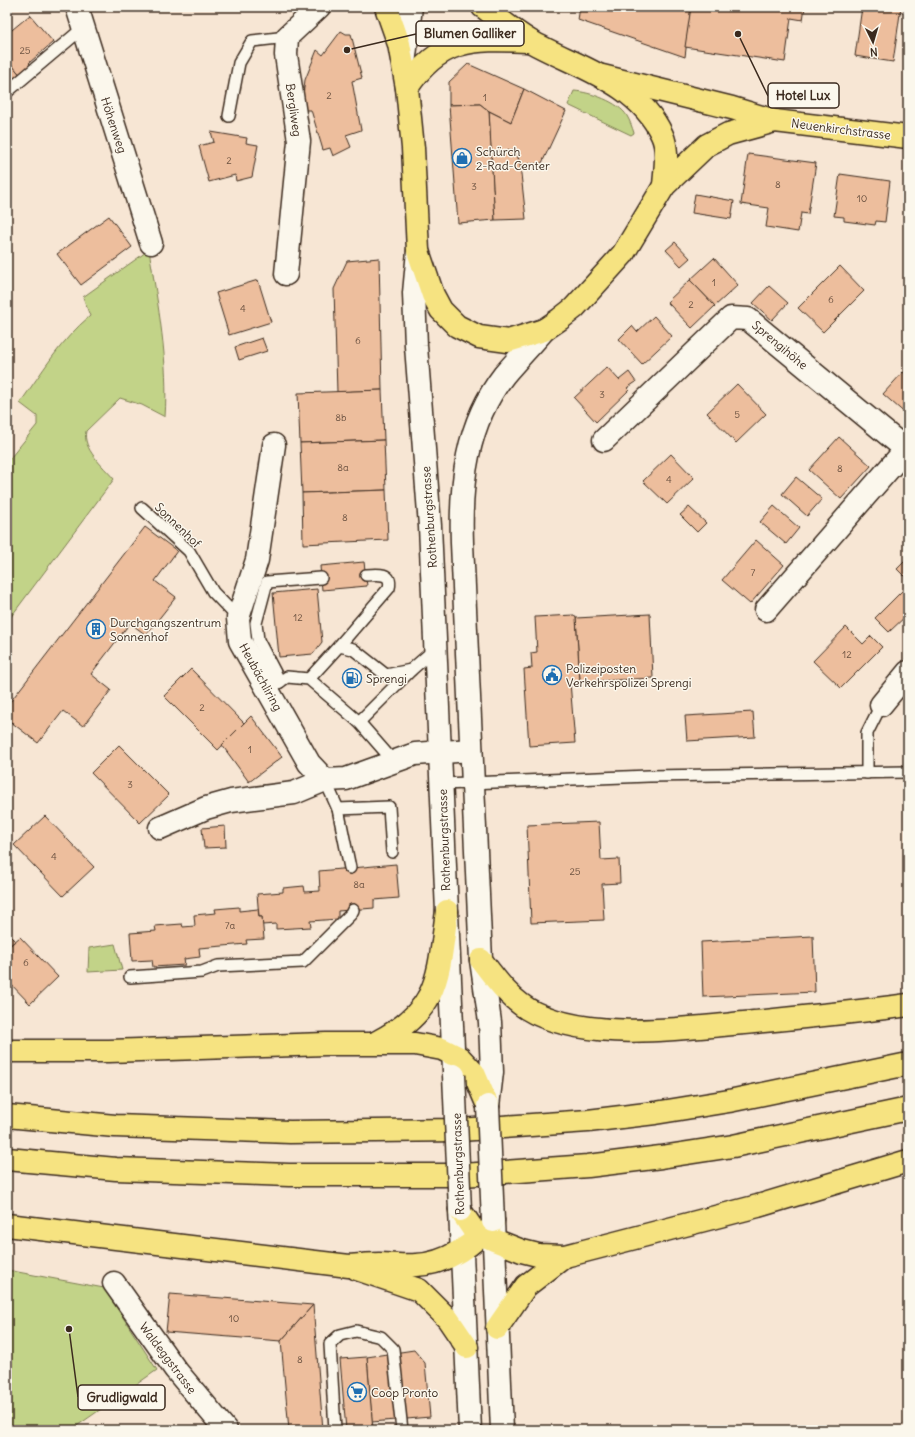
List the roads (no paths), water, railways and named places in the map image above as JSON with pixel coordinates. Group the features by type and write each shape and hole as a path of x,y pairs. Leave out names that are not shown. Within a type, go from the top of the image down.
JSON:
{"main road":[{"name":"Höhenweg","path":"77,7 151,243"},
{"path":"287,37 319,7"},
{"path":"386,7 404,64 408,88 418,251 433,296 441,310 457,326 479,337 500,342 525,337 544,330 574,308 623,254 664,186 707,145 728,134 774,121"},
{"path":"404,64 411,7"},
{"path":"482,7 529,40 602,76 630,96 653,119 663,136 666,155 664,186"},
{"name":"Bergliweg","path":"286,274 299,141 286,55 287,37"},
{"path":"408,88 422,67 455,45 489,39 529,40"},
{"path":"602,76 732,108 774,121"},
{"name":"Neuenkirchstrasse","path":"774,121 908,137"},
{"name":"Rothenburgstrasse","path":"418,251 414,293 416,346 430,526 447,911 468,1068 476,1225 497,1328 502,1430"},
{"name":"Sprengihöhe","path":"604,440 731,318 736,318 748,319 907,449 766,610"},
{"name":"Rothenburgstrasse","path":"468,1068 490,1022 481,960 461,520 467,458 475,429 494,391 504,376 544,330"},
{"name":"Heubächliring","path":"274,445 257,560 238,618 240,641 274,686 309,762 325,780"},
{"path":"881,705 908,672"},
{"path":"160,828 206,808 231,800 294,793 325,780 346,779 415,754 472,750"},
{"path":"374,1044 402,1028 418,1013 432,993 440,962 447,911"},
{"path":"481,960 495,979 524,1007 545,1017 593,1028 636,1030 710,1026 908,1005"},
{"path":"7,1051 185,1050 415,1044 442,1049 468,1068"},
{"path":"7,1116 115,1126 282,1131 460,1130 588,1121 655,1113 737,1100 908,1064"},
{"name":"Rothenburgstrasse","path":"468,1068 488,1106 476,1225"},
{"path":"7,1159 140,1170 289,1175 463,1174 588,1166 661,1157 733,1146 908,1109"},
{"path":"470,1430 462,1249 476,1225 522,1251 538,1255 565,1256 766,1204 908,1161"},
{"path":"7,1225 348,1266 379,1264 416,1266 438,1261 462,1249"},
{"path":"497,1328 526,1286 565,1256"},
{"path":"348,1266 419,1290 448,1319 467,1347"},
{"name":"Waldeggstrasse","path":"114,1283 175,1369 226,1430"}],"lane":[{"path":"7,92 83,28"},
{"path":"229,116 239,63 252,42 287,37"},
{"name":"Sonnenhof","path":"142,508 189,551 213,592 238,618"},
{"path":"309,679 389,588 391,583 384,574 366,575"},
{"path":"321,578 267,582 256,623 258,640 274,686 287,677 309,679 359,722 394,762"},
{"path":"339,646 353,649 386,675 411,670"},
{"path":"359,722 411,670 436,648"},
{"path":"867,774 867,733 881,705"},
{"path":"442,784 649,776 867,774 908,772"},
{"path":"325,780 338,809 350,868"},
{"path":"338,809 389,807 392,852"},
{"path":"130,977 202,972 218,966 303,962 351,914 353,910"},
{"path":"335,1430 330,1344 340,1335 356,1331 381,1337 393,1349 402,1430"}],"place":[{"name":"Hotel Lux","path":"738,34"},
{"name":"Blumen Galliker","path":"347,50"},
{"name":"Schürch 2-Rad-Center","path":"462,158"},
{"name":"Durchgangszentrum Sonnenhof","path":"96,629"},
{"name":"Polizeiposten Verkehrspolizei Sprengi","path":"552,675"},
{"name":"Sprengi","path":"352,678"},
{"name":"Grudligwald","path":"69,1329"},
{"name":"Coop Pronto","path":"357,1392"}]}
